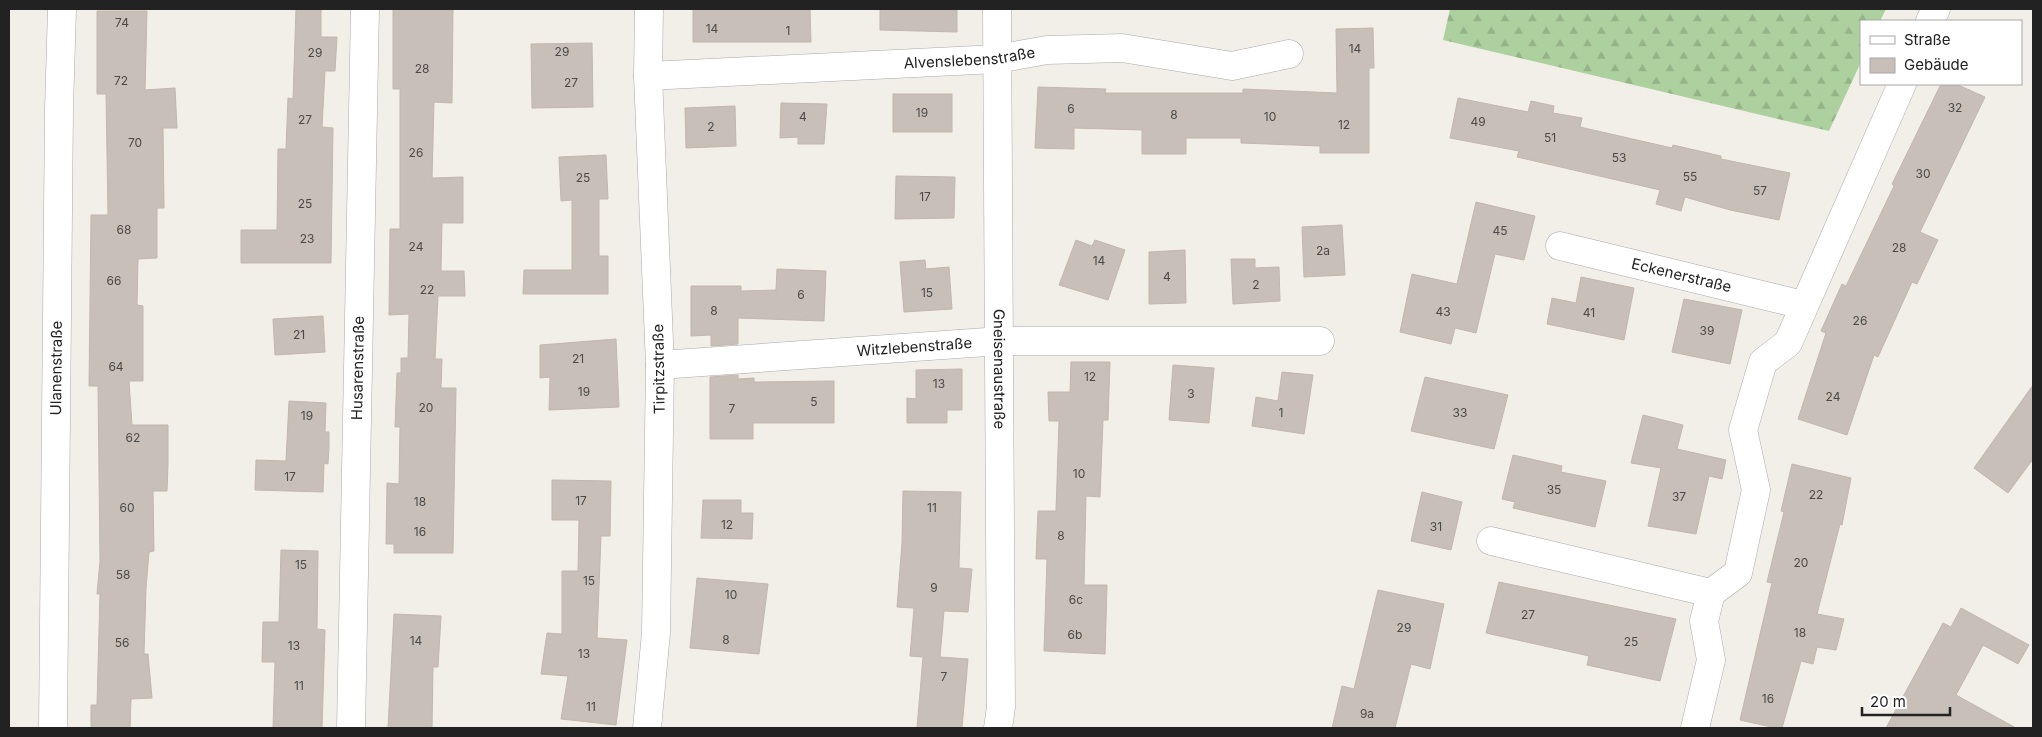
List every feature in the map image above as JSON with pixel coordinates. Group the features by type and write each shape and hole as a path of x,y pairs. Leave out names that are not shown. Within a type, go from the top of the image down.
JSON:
{"street":[{"name":"Ulanenstraße","path":"53,728 58,109 62,9"},
{"name":"Husarenstraße","path":"351,728 365,9"},
{"name":"Tirpitzstraße","path":"646,728 656,633 660,366 648,76 648,9"},
{"name":"Gneisenaustraße","path":"997,9 1001,340 1001,707 998,728"},
{"name":"Alvenslebenstraße","path":"648,76 997,59 1048,50 1122,48 1232,66 1289,54"},
{"path":"1695,728 1711,660 1704,621 1710,593 1738,573 1756,490 1742,430 1763,362 1788,343 1803,305 1902,85"},
{"name":"Eckenerstraße","path":"1560,246 1803,305"},
{"name":"Witzlebenstraße","path":"660,366 1001,340 1320,342"},
{"path":"1491,540 1710,593"}],"green space":[{"path":"1450,9 1886,9 1880,20 1860,20 1860,64 1829,131 1443,40"}],"building":[{"path":"296,9 321,9 321,37 337,37 335,71 325,71 322,127 333,128 331,263 241,263 241,230 277,230 278,149 286,149 288,98 293,99"},
{"path":"393,9 453,9 452,103 434,102 432,178 463,177 463,223 442,223 441,271 464,271 465,296 438,296 435,359 442,359 441,388 456,388 453,553 394,553 394,544 386,544 387,483 399,484 400,427 395,427 397,373 401,373 401,358 408,358 409,314 389,315 390,229 400,229 400,89 393,89"},
{"path":"693,9 810,9 811,42 693,42"},
{"path":"880,9 957,9 957,32 880,30"},
{"path":"97,11 147,11 145,90 175,88 177,128 163,128 164,208 157,208 157,258 138,259 137,305 143,306 143,381 129,381 132,425 168,425 168,464 167,491 153,491 154,551 149,552 146,588 144,654 148,654 152,698 131,699 130,728 91,728 91,705 97,705 100,594 97,594 100,561 98,386 89,386 91,215 108,215 106,94 97,94"},
{"path":"1373,28 1374,68 1369,68 1369,153 1320,153 1320,146 1241,143 1241,138 1186,138 1186,154 1142,154 1142,130 1074,128 1074,149 1035,148 1038,87 1106,89 1105,93 1243,93 1243,89 1337,93 1336,29"},
{"path":"592,43 593,107 532,108 531,44"},
{"path":"1941,85 1958,85 1985,97 1920,232 1938,240 1917,284 1912,282 1878,357 1874,355 1847,435 1798,419 1826,333 1821,331 1842,284 1846,286 1894,186 1892,184"},
{"path":"893,94 952,94 952,132 893,132"},
{"path":"1458,98 1528,112 1531,101 1554,106 1553,113 1582,118 1580,127 1672,148 1673,145 1721,156 1721,159 1790,173 1779,220 1730,210 1685,197 1681,211 1656,204 1660,190 1517,157 1519,151 1450,138"},
{"path":"781,103 827,104 824,144 798,144 798,137 780,138"},
{"path":"735,106 736,146 686,148 685,108"},
{"path":"606,155 608,199 599,199 599,256 608,256 608,294 523,294 524,270 572,270 572,200 561,201 559,157"},
{"path":"896,176 955,177 954,218 895,219"},
{"path":"1476,202 1535,216 1524,260 1495,254 1476,333 1455,328 1451,344 1400,332 1412,274 1457,284"},
{"path":"1342,225 1345,275 1304,277 1302,227"},
{"path":"1076,240 1092,246 1095,240 1125,250 1108,300 1059,285"},
{"path":"1185,250 1186,303 1149,304 1149,252"},
{"path":"1231,259 1255,259 1255,268 1279,267 1280,301 1233,304"},
{"path":"925,260 926,269 949,267 952,309 904,312 900,262"},
{"path":"777,269 826,271 824,321 738,318 738,344 711,346 711,335 691,336 691,286 741,286 741,291 776,290"},
{"path":"1581,277 1634,288 1624,340 1547,324 1552,298 1576,303"},
{"path":"1684,299 1742,310 1730,364 1672,352"},
{"path":"323,316 325,352 275,355 273,319"},
{"path":"616,339 619,407 549,410 550,377 540,378 540,345"},
{"path":"1071,362 1110,362 1108,420 1103,420 1100,497 1086,496 1084,585 1107,585 1105,654 1044,651 1047,559 1036,559 1038,511 1056,511 1059,421 1049,421 1048,392 1070,392"},
{"path":"1173,365 1214,368 1209,423 1169,420"},
{"path":"962,369 962,410 947,410 947,423 907,423 907,398 916,399 916,370"},
{"path":"1282,372 1313,375 1304,434 1252,426 1256,397 1278,401"},
{"path":"738,375 738,379 754,378 754,382 834,381 834,423 753,423 753,439 710,439 710,377"},
{"path":"1425,377 1508,395 1494,449 1411,431"},
{"path":"2033,385 2033,459 2008,493 1974,468"},
{"path":"289,401 326,403 325,432 329,432 329,447 328,464 324,463 323,492 255,490 256,460 286,461"},
{"path":"1643,415 1683,425 1677,449 1726,460 1722,479 1709,476 1696,534 1648,526 1661,468 1631,463"},
{"path":"1513,455 1562,466 1561,472 1606,481 1595,527 1513,508 1515,502 1502,499"},
{"path":"1792,464 1851,478 1842,525 1840,524 1817,614 1844,619 1836,650 1817,647 1813,664 1801,661 1782,728 1776,728 1740,720 1772,583 1767,582 1784,512 1781,511"},
{"path":"552,480 611,481 610,536 601,536 597,638 627,640 616,725 561,719 568,676 541,674 547,633 562,634 562,571 578,571 579,520 552,520"},
{"path":"903,491 961,492 959,568 972,569 968,612 944,611 940,657 968,659 962,728 917,728 923,657 910,656 914,608 897,607 902,543"},
{"path":"1422,492 1462,502 1451,550 1411,541"},
{"path":"703,500 741,500 741,513 753,513 752,539 701,538"},
{"path":"281,550 318,551 317,629 325,630 322,728 273,728 275,662 262,662 263,622 279,622"},
{"path":"697,578 768,584 759,654 690,648"},
{"path":"1499,582 1676,619 1660,681 1587,665 1589,656 1486,633"},
{"path":"1378,590 1444,604 1430,669 1411,664 1395,728 1332,728 1342,686 1354,689"},
{"path":"1961,608 2029,645 2018,664 1983,645 1956,695 2016,728 1886,728 1943,623 1951,627"},
{"path":"394,614 441,616 438,667 433,667 432,728 388,728"}]}
